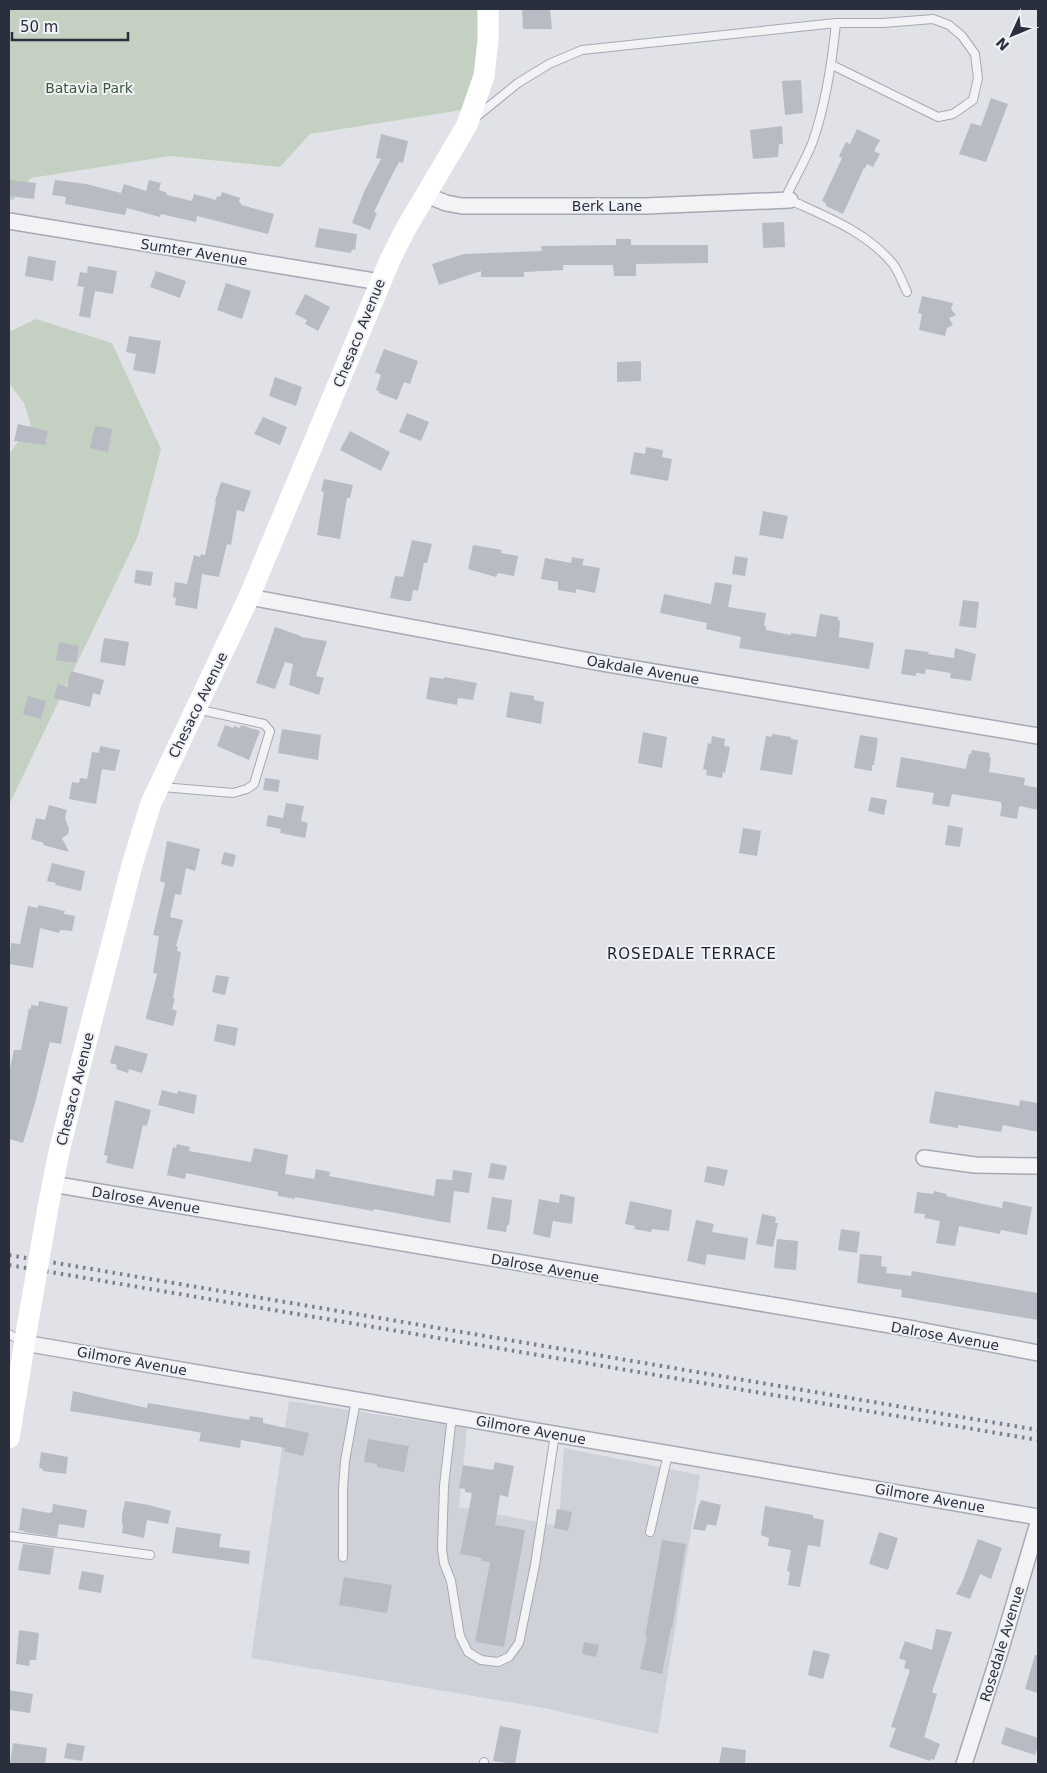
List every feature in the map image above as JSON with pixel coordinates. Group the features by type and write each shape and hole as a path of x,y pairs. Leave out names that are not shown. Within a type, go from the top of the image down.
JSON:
{"street":[{"name":"Chesaco Avenue","path":"9,1438 20,1335 52,1184 78,1074 141,830 158,786 249,597 380,282 405,230 467,125 484,76 488,40 488,9"},
{"name":"Berk Lane","path":"426,195 446,203 462,206 645,206 787,201"},
{"name":"Sumter Avenue","path":"9,221 380,282"},
{"name":"Oakdale Avenue","path":"249,597 602,663 1038,736"},
{"path":"924,1158 975,1164 1038,1166"},
{"name":"Dalrose Avenue","path":"52,1184 914,1329 1038,1353"},
{"name":"Gilmore Avenue","path":"20,1335 356,1400 1038,1517"},
{"name":"Rosedale Avenue","path":"964,1764 1038,1523"}],"lane":[{"path":"467,125 518,83 549,64 582,50 836,23 883,23 933,19 948,25 962,36 975,54 978,78 973,100 953,114 938,117 832,64"},
{"path":"836,23 832,64 824,103 812,142 787,201 844,224 880,250 894,266 907,292"},
{"path":"158,786 233,793 247,789 254,784 270,731 264,724 195,709"},
{"path":"343,1557 345,1468 356,1400"},
{"path":"452,1416 444,1486 442,1549 444,1563 451,1581 460,1636 468,1652 481,1660 498,1662 509,1657 519,1643 535,1565 555,1434"},
{"path":"650,1532 668,1454"},
{"path":"9,1536 150,1555"}],"shaded area":[{"path":"289,1401 467,1428 459,1507 559,1526 564,1448 700,1475 658,1734 544,1708 251,1658"}],"green space":[{"name":"Batavia Park","path":"9,9 481,9 483,38 468,109 310,134 280,167 170,156 31,178 13,200 9,200"},
{"path":"36,319 112,343 161,449 138,536 9,805 9,454 31,425 24,403 9,383 9,332"}],"building":[{"path":"522,9 550,9 552,29 523,29"},
{"path":"801,80 803,113 785,115 782,81"},
{"path":"991,98 1008,104 986,162 959,154 971,123 981,126"},
{"path":"782,126 783,144 779,144 778,157 753,159 750,130"},
{"path":"857,129 880,140 874,151 880,154 873,167 867,164 864,168 843,214 826,206 826,203 822,201 842,158 839,156 846,142 850,144"},
{"path":"381,134 408,141 403,163 399,162 388,183 374,212 377,213 370,230 352,223 364,192 381,159 376,158"},
{"path":"9,180 36,183 34,199 9,196"},
{"path":"55,180 86,184 121,193 124,184 146,191 149,180 161,183 159,190 167,193 167,195 192,201 194,194 216,200 217,196 220,197 222,192 240,198 239,202 241,205 274,214 268,234 197,216 196,222 161,214 160,217 127,208 125,215 65,204 66,197 52,195"},
{"path":"784,222 785,247 763,248 762,223"},
{"path":"319,228 357,234 355,250 352,249 351,253 315,247"},
{"path":"616,239 631,239 631,245 708,245 708,263 636,264 636,276 614,276 613,265 563,265 563,270 524,272 524,277 481,277 481,271 439,285 432,264 464,254 542,251 541,246 616,245"},
{"path":"28,256 56,261 53,281 25,276"},
{"path":"88,266 117,271 113,294 95,291 90,318 79,316 84,287 77,286 80,272 87,273"},
{"path":"156,271 186,281 180,298 150,287"},
{"path":"226,283 251,291 242,319 217,310"},
{"path":"305,294 330,307 318,331 305,324 307,320 295,314"},
{"path":"922,296 953,303 951,309 956,315 949,318 953,325 947,328 945,336 919,330 922,314 918,313"},
{"path":"129,336 161,341 155,374 133,370 136,354 126,352"},
{"path":"384,349 418,361 410,384 404,382 397,400 376,390 381,375 375,372"},
{"path":"641,361 641,381 617,382 617,362"},
{"path":"275,377 302,387 296,406 269,396"},
{"path":"407,413 429,422 421,441 399,432"},
{"path":"263,417 287,427 280,445 254,434"},
{"path":"18,424 48,431 45,445 14,441"},
{"path":"95,426 112,429 108,452 90,448"},
{"path":"350,431 390,452 381,471 340,450"},
{"path":"646,447 663,450 662,457 672,459 668,481 630,474 634,452 645,454"},
{"path":"324,479 353,485 350,498 347,498 340,539 317,535 324,492 321,491"},
{"path":"221,482 251,491 244,512 237,510 231,545 227,544 219,577 202,574 197,609 175,605 176,598 173,597 175,582 187,584 194,555 200,557 201,554 205,555 215,501"},
{"path":"763,511 788,516 783,539 759,535"},
{"path":"412,540 432,544 427,563 424,563 418,591 413,590 411,601 390,598 395,576 403,577"},
{"path":"473,545 502,550 501,553 518,556 514,576 498,573 496,577 468,569"},
{"path":"735,556 748,558 745,576 732,574"},
{"path":"572,557 584,559 582,565 600,568 595,593 576,589 576,593 558,590 558,582 541,579 545,558 571,563"},
{"path":"136,570 153,572 151,586 134,583"},
{"path":"715,582 732,585 728,607 766,613 764,626 766,626 766,630 816,637 820,614 838,617 840,621 839,637 874,643 869,669 739,648 741,637 706,629 707,623 660,613 664,594 711,604"},
{"path":"963,600 979,602 976,628 959,626"},
{"path":"275,627 301,637 327,641 316,676 324,678 319,695 289,685 293,664 285,662 275,689 256,683"},
{"path":"104,638 129,642 125,666 100,662"},
{"path":"59,642 79,646 76,663 56,660"},
{"path":"955,648 976,654 971,681 950,678 951,673 926,669 925,674 916,673 916,676 901,674 905,649 954,658"},
{"path":"71,671 104,680 100,695 93,693 90,707 54,698 58,684 67,687"},
{"path":"430,677 444,679 444,677 477,683 473,700 458,698 457,705 426,699"},
{"path":"510,692 534,696 534,700 544,702 541,724 506,717"},
{"path":"28,696 46,701 41,719 23,714"},
{"path":"225,725 240,728 241,725 260,731 249,760 217,746"},
{"path":"282,729 321,735 318,760 278,753"},
{"path":"643,732 667,737 662,768 638,763"},
{"path":"772,734 798,740 792,775 760,770 766,736 772,737"},
{"path":"860,735 878,738 872,771 854,768"},
{"path":"712,736 725,739 724,746 730,747 725,773 723,772 722,778 706,775 707,770 703,769 708,743 711,744"},
{"path":"100,746 120,750 115,771 102,769 96,804 69,799 72,782 79,783 80,778 87,779 92,752 99,753"},
{"path":"972,750 990,753 989,772 1025,778 1024,785 1038,788 1038,810 1020,806 1017,819 1000,816 1001,802 952,794 949,807 932,804 934,793 896,787 901,757 966,769 969,754 971,754"},
{"path":"265,778 280,780 278,792 263,790"},
{"path":"871,797 887,800 884,815 868,811"},
{"path":"286,803 304,806 301,821 308,823 305,838 280,833 281,829 266,826 268,815 283,818"},
{"path":"49,805 67,810 65,818 69,829 68,834 62,838 69,852 43,845 44,843 31,839 36,818 45,820"},
{"path":"948,825 963,828 960,847 945,845"},
{"path":"743,828 761,831 757,856 739,853"},
{"path":"167,841 200,849 195,871 186,868 181,895 175,894 170,917 183,920 176,946 178,947 177,951 181,952 173,998 175,999 172,1009 177,1011 173,1026 146,1019 157,974 153,973 159,936 153,935 165,883 160,881"},
{"path":"224,852 236,855 233,867 221,864"},
{"path":"52,863 85,871 81,891 55,885 56,883 47,881"},
{"path":"38,905 65,911 64,914 75,916 72,931 60,930 59,933 40,928 33,968 9,964 11,943 20,944 28,906 38,908"},
{"path":"216,975 229,977 225,995 212,992"},
{"path":"39,1001 68,1007 61,1044 50,1042 23,1143 9,1139 9,1073 14,1050 21,1050 29,1008 31,1009 31,1005 38,1006"},
{"path":"217,1024 238,1028 235,1046 214,1041"},
{"path":"115,1045 148,1054 142,1073 129,1069 128,1073 116,1069 117,1065 110,1063"},
{"path":"162,1090 177,1094 178,1091 197,1095 194,1114 158,1105"},
{"path":"935,1091 1019,1106 1020,1100 1038,1103 1038,1132 1003,1125 1001,1132 958,1125 958,1128 929,1123"},
{"path":"115,1100 151,1110 147,1126 143,1125 133,1169 106,1163 108,1156 104,1155"},
{"path":"177,1144 190,1147 189,1151 251,1162 254,1148 288,1155 285,1174 314,1179 316,1169 330,1172 329,1176 434,1196 436,1179 452,1180 453,1170 472,1173 469,1193 454,1191 450,1223 374,1209 373,1211 295,1197 295,1199 278,1196 278,1192 186,1173 185,1179 167,1175 173,1147 176,1148"},
{"path":"491,1163 507,1166 504,1180 488,1178"},
{"path":"707,1166 728,1170 724,1186 704,1182"},
{"path":"934,1191 947,1194 946,1196 1002,1208 1003,1201 1032,1207 1027,1235 1001,1230 1000,1234 959,1226 955,1246 936,1243 940,1221 924,1218 925,1214 914,1213 917,1192 933,1194"},
{"path":"560,1194 575,1197 572,1224 553,1221 550,1238 533,1234 539,1199 559,1203"},
{"path":"492,1197 512,1200 509,1225 507,1225 506,1232 487,1229"},
{"path":"630,1201 672,1210 669,1231 652,1229 651,1232 634,1229 635,1226 625,1224"},
{"path":"762,1214 776,1217 775,1223 778,1223 773,1247 756,1244"},
{"path":"696,1220 714,1224 712,1232 748,1238 745,1260 707,1254 705,1265 687,1261"},
{"path":"841,1229 860,1232 857,1253 838,1250"},
{"path":"777,1239 798,1241 796,1270 774,1268"},
{"path":"860,1254 882,1256 881,1266 887,1267 886,1273 911,1276 912,1271 1038,1293 1038,1320 901,1297 902,1290 857,1283"},
{"path":"73,1391 147,1408 148,1403 249,1420 250,1416 263,1418 263,1423 309,1433 303,1456 284,1451 285,1448 241,1440 240,1448 199,1441 201,1433 70,1411"},
{"path":"368,1439 409,1446 404,1472 377,1467 377,1464 364,1462"},
{"path":"41,1452 68,1457 66,1474 43,1471 43,1469 39,1468"},
{"path":"495,1462 514,1466 508,1497 500,1495 495,1525 525,1530 504,1647 475,1642 490,1562 481,1561 482,1558 460,1554 472,1493 465,1492 465,1489 459,1488 463,1465 493,1470"},
{"path":"701,1500 721,1505 716,1526 707,1524 705,1531 693,1529"},
{"path":"125,1501 171,1511 168,1524 147,1520 144,1538 122,1533 122,1515"},
{"path":"53,1504 87,1510 84,1528 59,1524 57,1537 19,1530 22,1508 49,1513 52,1512"},
{"path":"765,1506 813,1515 813,1518 824,1520 820,1547 808,1545 800,1587 788,1585 790,1572 787,1571 791,1550 768,1546 769,1538 761,1535"},
{"path":"557,1509 572,1512 568,1531 554,1528"},
{"path":"176,1527 221,1534 219,1547 250,1551 249,1564 172,1553"},
{"path":"879,1532 898,1538 888,1570 869,1564"},
{"path":"978,1539 1002,1548 991,1579 980,1574 970,1599 956,1594"},
{"path":"662,1540 686,1544 672,1629 662,1674 640,1669 647,1637 645,1637"},
{"path":"23,1544 54,1548 50,1575 18,1570"},
{"path":"82,1571 104,1575 101,1593 78,1589"},
{"path":"344,1577 392,1585 387,1613 339,1605"},
{"path":"936,1629 952,1632 932,1692 937,1694 924,1737 940,1744 934,1760 931,1759 930,1761 889,1747 896,1728 891,1727 910,1670 904,1668 906,1661 899,1658 905,1641 932,1650"},
{"path":"19,1630 39,1633 36,1660 30,1660 29,1666 16,1664"},
{"path":"584,1642 599,1645 596,1657 582,1654"},
{"path":"813,1650 830,1654 823,1679 808,1675"},
{"path":"1035,1655 1038,1655 1038,1693 1025,1689"},
{"path":"9,1690 33,1694 30,1713 9,1710"},
{"path":"500,1726 521,1730 515,1764 493,1761"},
{"path":"1006,1727 1038,1738 1035,1755 1001,1744"},
{"path":"13,1743 47,1748 45,1764 10,1764"},
{"path":"67,1743 85,1746 82,1761 64,1758"},
{"path":"722,1747 746,1750 745,1764 719,1764"}],"railway":[{"path":"9,1255 1038,1430"},
{"path":"9,1265 1038,1440"}],"district":[{"name":"ROSEDALE TERRACE","path":"692,954"}]}
